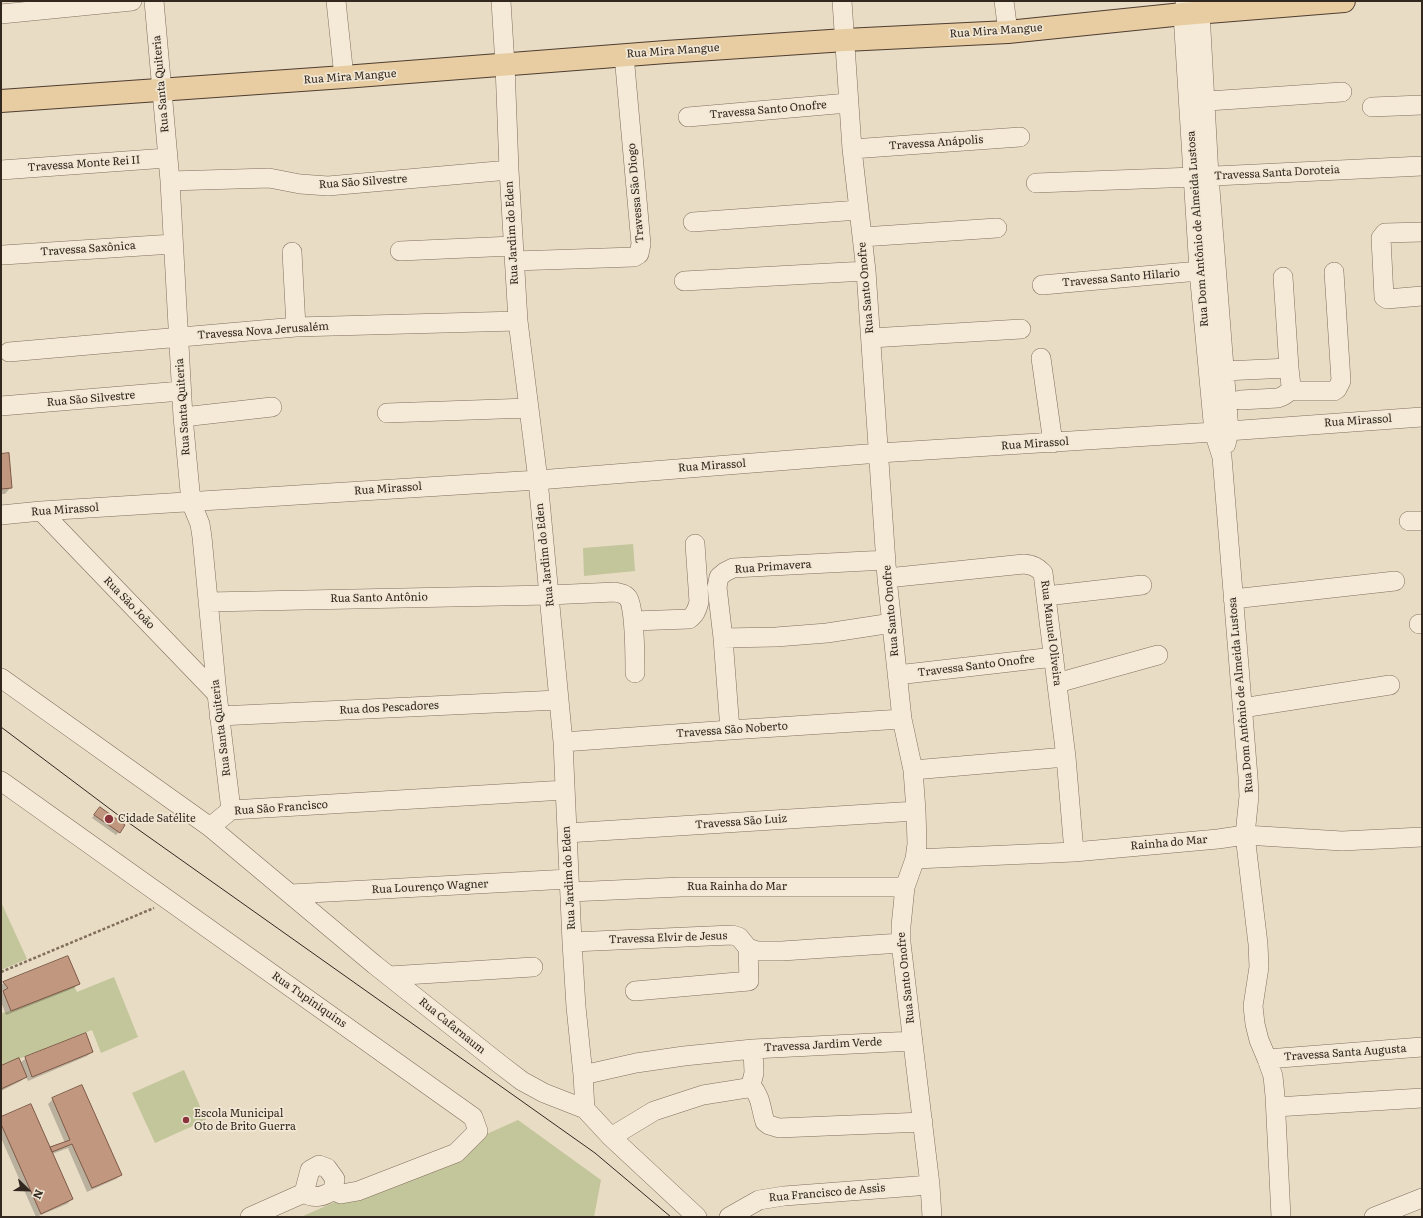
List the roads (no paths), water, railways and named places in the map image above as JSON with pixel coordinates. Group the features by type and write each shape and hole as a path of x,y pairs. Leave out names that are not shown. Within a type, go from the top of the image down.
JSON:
{"main road":[{"name":"Rua Mira Mangue","path":"1,101 344,77 624,55 845,40 1008,32 1192,7 1344,1"}],"street":[{"path":"1,14 132,1"},
{"name":"Rua Santa Quiteria","path":"154,1 170,181 181,391 191,502 200,524 216,694 231,810"},
{"path":"336,1 344,77"},
{"name":"Rua Jardim do Eden","path":"501,1 518,321 538,480 563,742 572,942 585,1109"},
{"name":"Rua Santo Onofre","path":"842,1 852,149 866,271 887,569 902,719 913,770 917,844 915,860 905,887 901,926 901,943 930,1185 932,1217"},
{"path":"1004,1 1008,32"},
{"name":"Rua Dom Antônio de Almeida Lustosa","path":"1192,7 1202,177 1224,371 1221,432 1222,457 1249,796 1245,835 1258,944 1259,966 1253,1006 1259,1040 1273,1076 1282,1217"},
{"name":"Travessa São Diogo","path":"514,254 634,257 639,254 641,244 624,55"},
{"path":"1197,102 1342,92"},
{"name":"Travessa Santo Onofre","path":"688,117 848,103"},
{"path":"1372,107 1422,105"},
{"name":"Travessa Anápolis","path":"852,149 1020,137"},
{"name":"Travessa Monte Rei II","path":"1,170 167,158"},
{"name":"Travessa Santa Doroteia","path":"1036,182 1202,177 1422,166"},
{"name":"Rua São Silvestre","path":"170,181 268,178 300,184 328,186 509,170"},
{"name":"Rua Dom Antônio de Almeida Lustosa","path":"1202,177 1200,271 1221,432"},
{"path":"693,222 859,210"},
{"path":"862,237 997,228"},
{"path":"1422,232 1385,233 1381,238 1384,296 1387,299 1422,296"},
{"name":"Travessa Saxônica","path":"3,255 173,244"},
{"path":"400,251 514,254"},
{"path":"292,252 296,327"},
{"path":"684,281 866,271"},
{"name":"Travessa Santo Hilario","path":"1042,285 1200,271"},
{"path":"1283,277 1291,386 1293,389 1300,392 1334,391 1340,386 1341,381 1334,272"},
{"name":"Travessa Nova Jerusalém","path":"9,352 178,336 296,327 518,321"},
{"path":"871,338 1021,329"},
{"path":"1041,358 1053,443"},
{"path":"1224,371 1289,368"},
{"path":"1240,400 1278,398 1293,389"},
{"name":"Rua São Silvestre","path":"1,406 181,391"},
{"path":"183,417 272,407"},
{"path":"387,413 529,408"},
{"name":"Rua Mirassol","path":"1,515 538,480 879,453 1221,432 1422,417"},
{"name":"Rua São João","path":"41,512 216,694"},
{"path":"633,622 689,620 694,616 699,602 695,544"},
{"name":"Rua Manuel Oliveira","path":"887,569 1024,564 1038,567 1043,574 1066,757 1074,852"},
{"name":"Rua Primavera","path":"730,730 723,638 717,587 719,577 733,568 887,569"},
{"path":"1233,598 1396,581"},
{"path":"1046,596 1142,586"},
{"name":"Rua Santo Antônio","path":"208,602 622,593 628,597 631,602 635,673"},
{"path":"723,638 776,637 826,633 892,623"},
{"path":"1057,683 1158,655"},
{"name":"Travessa Santo Onofre","path":"897,675 1054,657"},
{"path":"1,678 210,827"},
{"path":"1242,708 1390,685"},
{"name":"Rua dos Pescadores","path":"219,716 558,700"},
{"name":"Travessa São Noberto","path":"563,742 902,719"},
{"path":"913,770 1066,757"},
{"name":"Rua Tupiniquins","path":"1,781 473,1117 478,1131 456,1153 358,1191 342,1194 333,1190"},
{"name":"Rua São Francisco","path":"210,827 231,810 565,790"},
{"name":"Travessa São Luiz","path":"567,833 916,811"},
{"name":"Rua Cafarnaum","path":"210,827 389,976 501,1066 522,1081 544,1093 585,1109 611,1137 697,1217"},
{"name":"Rainha do Mar","path":"915,860 1074,852 1218,839 1245,835 1342,841 1422,837"},
{"name":"Rua Lourenço Wagner","path":"290,894 570,885"},
{"name":"Rua Rainha do Mar","path":"570,885 681,887 905,887"},
{"name":"Travessa Elvir de Jesus","path":"572,942 732,935 739,937 748,948"},
{"path":"635,991 750,981 748,948 757,951 782,951 901,943"},
{"path":"389,976 533,967"},
{"name":"Travessa Jardim Verde","path":"751,1085 754,1073 753,1049 913,1041"},
{"name":"Travessa Santa Augusta","path":"1267,1059 1422,1047"},
{"path":"583,1074 636,1063 684,1056 753,1049"},
{"path":"611,1137 654,1111 703,1095 747,1088 751,1085 761,1101 765,1122 774,1127 922,1122"},
{"path":"1276,1107 1422,1098"},
{"path":"319,1165 327,1168 335,1179 333,1190 325,1195 310,1197 304,1193 310,1170 319,1165"},
{"name":"Rua Francisco de Assis","path":"729,1217 759,1200 784,1196 930,1185"},
{"path":"250,1217 304,1193"},
{"path":"1374,1217 1422,1198"}],"tram line":[{"path":"1,727 122,818 595,1153 671,1217"}],"place":[{"name":"Cidade Satélite","path":"109,819"},
{"name":"Escola Municipal Oto de Brito Guerra","path":"186,1120"}]}
